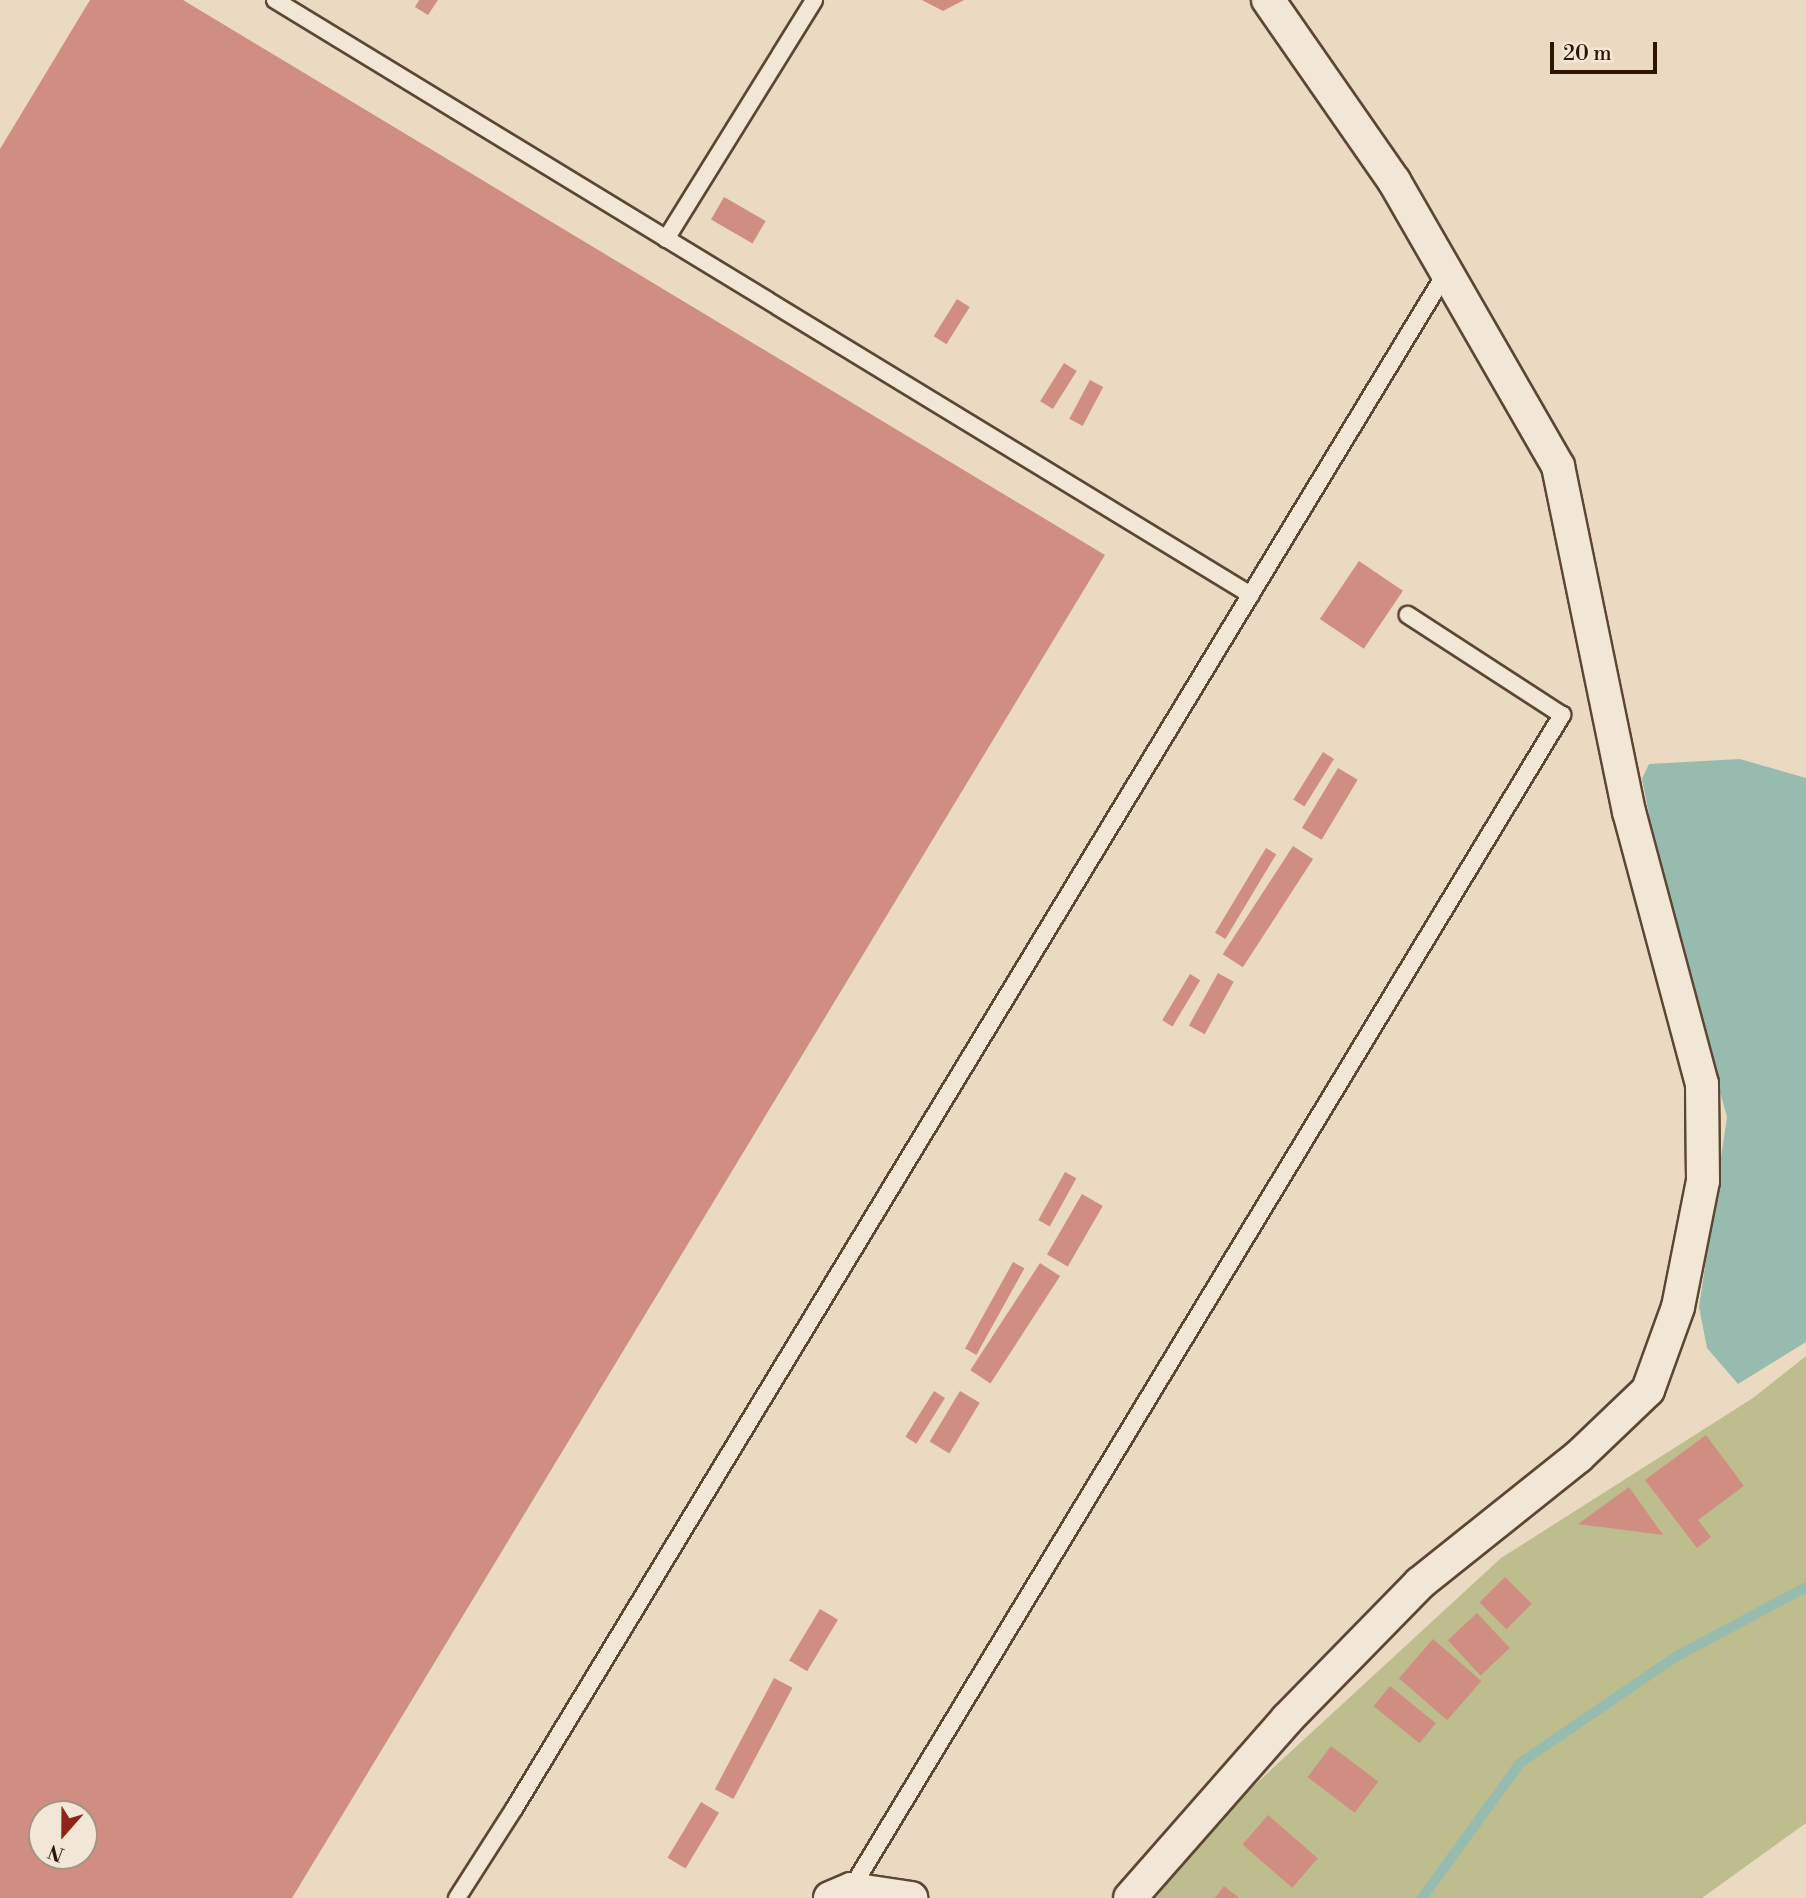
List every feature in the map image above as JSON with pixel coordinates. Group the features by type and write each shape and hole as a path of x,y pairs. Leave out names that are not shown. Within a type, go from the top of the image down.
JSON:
{"street":[{"path":"1130,1898 1287,1719 1420,1583 1578,1457 1648,1390 1678,1307 1703,1181 1702,1084 1629,812 1558,466 1394,181 1268,0"},
{"path":"840,1894 911,1898"}],"lane":[{"path":"275,0 1251,595"},
{"path":"666,239 814,0"},
{"path":"457,1898 522,1797 1447,271"},
{"path":"840,1894 1562,715 1408,615"}],"shaded area":[{"path":"1806,1356 1806,1823 1702,1898 1132,1898 1501,1558 1753,1398"}],"water":[{"path":"1740,759 1806,778 1806,1342 1738,1384 1707,1348 1699,1307 1727,1117 1666,902 1642,779 1649,764"}],"building":[{"path":"90,0 183,0 1105,555 292,1898 0,1898 0,149"},
{"path":"419,0 438,0 428,15 415,7"},
{"path":"922,0 964,0 943,11"},
{"path":"724,197 766,221 753,244 711,220"},
{"path":"957,299 970,307 946,344 934,336"},
{"path":"1064,363 1077,371 1053,409 1040,401"},
{"path":"1090,380 1103,387 1083,426 1069,419"},
{"path":"1359,561 1403,591 1364,649 1320,619"},
{"path":"1323,752 1334,759 1304,806 1293,799"},
{"path":"1338,768 1358,780 1322,840 1302,828"},
{"path":"1293,846 1313,859 1243,967 1223,954"},
{"path":"1266,848 1276,854 1225,939 1215,933"},
{"path":"1218,973 1234,982 1205,1034 1189,1025"},
{"path":"1190,974 1200,980 1172,1026 1162,1020"},
{"path":"1065,1172 1076,1178 1050,1226 1038,1220"},
{"path":"1082,1194 1103,1206 1068,1267 1047,1255"},
{"path":"1013,1262 1024,1268 976,1355 965,1349"},
{"path":"1040,1263 1060,1276 990,1383 970,1370"},
{"path":"934,1391 945,1398 916,1444 905,1437"},
{"path":"960,1391 980,1403 949,1453 930,1442"},
{"path":"1706,1435 1744,1486 1698,1520 1711,1537 1697,1548 1645,1480"},
{"path":"1629,1487 1663,1535 1578,1524"},
{"path":"1505,1577 1532,1604 1506,1629 1480,1602"},
{"path":"820,1609 838,1620 807,1671 789,1660"},
{"path":"1477,1613 1510,1648 1480,1675 1448,1640"},
{"path":"1433,1639 1481,1681 1447,1720 1399,1678"},
{"path":"774,1678 793,1688 733,1799 715,1789"},
{"path":"1390,1686 1436,1723 1419,1743 1374,1706"},
{"path":"1331,1746 1378,1782 1355,1813 1308,1777"},
{"path":"701,1802 719,1813 686,1869 668,1858"},
{"path":"1268,1815 1318,1858 1292,1888 1242,1844"},
{"path":"1224,1886 1239,1898 1215,1898"}],"waterway":[{"path":"1422,1898 1520,1763 1677,1656 1806,1587"}]}
